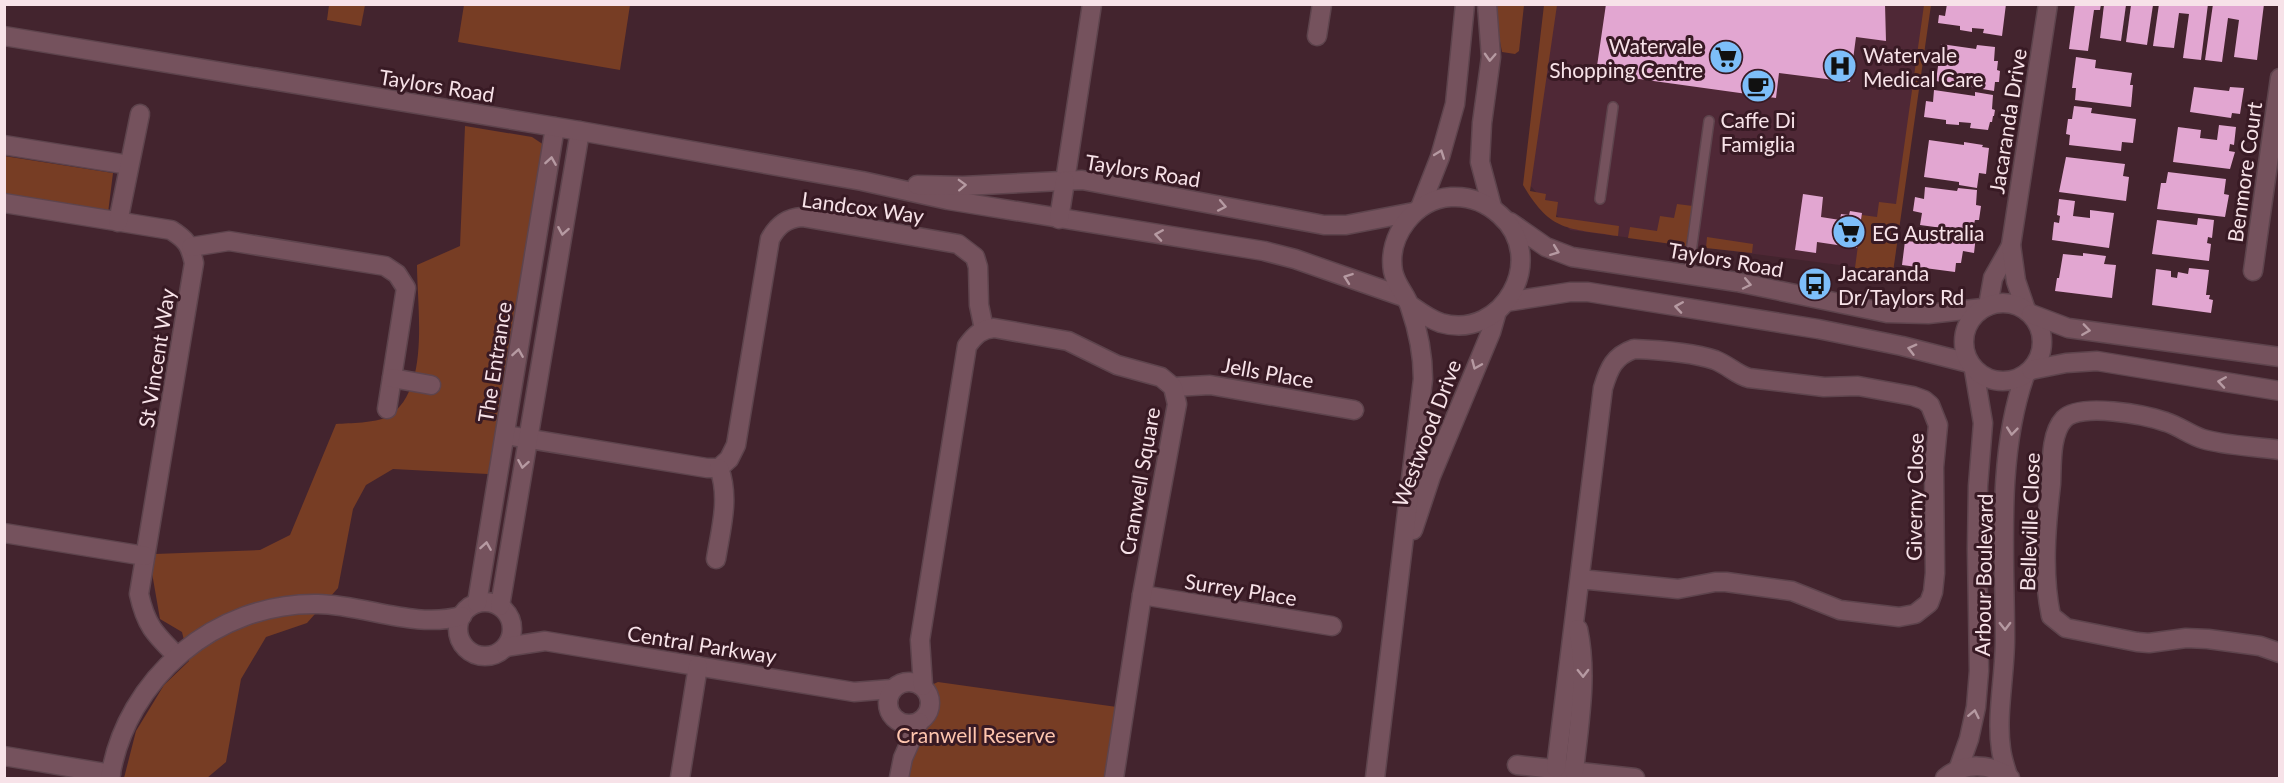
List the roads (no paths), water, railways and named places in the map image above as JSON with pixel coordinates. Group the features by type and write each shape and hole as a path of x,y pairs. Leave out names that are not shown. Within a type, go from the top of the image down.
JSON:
{"street":[{"path":"1059,219 1092,4"},
{"path":"1317,36 1322,4"},
{"path":"1417,210 1440,157 1455,104 1465,4"},
{"path":"1487,4 1491,57 1483,116 1480,162 1492,207"},
{"name":"Jacaranda Drive","path":"2028,312 2013,269 2011,245 2048,4"},
{"name":"Taylors Road","path":"4,36 580,131 862,181 948,200 1264,251 1294,259 1407,301"},
{"name":"Benmore Court","path":"2253,271 2280,78"},
{"path":"118,222 140,114"},
{"name":"The Entrance","path":"477,603 555,127"},
{"path":"500,606 580,131"},
{"path":"4,145 129,165"},
{"name":"Taylors Road","path":"862,181 945,186 1082,180 1324,225 1346,225 1417,210"},
{"path":"1448,197 1464,197 1478,200 1492,207 1506,220 1514,232 1521,261 1514,290 1501,306 1480,320 1462,325 1443,323 1425,316 1407,301 1396,283 1393,253 1396,238 1404,224 1417,210 1433,201 1448,197"},
{"path":"5,204 171,230 191,247 229,241 385,266 397,274 406,288 387,409"},
{"name":"Landcox Way","path":"719,468 729,459 736,445 770,239 776,229 791,218 802,217 958,244 975,257 978,267 979,305 984,329"},
{"name":"Taylors Road","path":"1506,220 1546,247 1572,257 1688,274 1887,313 1928,314 1985,307"},
{"name":"Jacaranda Drive","path":"1985,307 1993,278 2011,245"},
{"name":"St Vincent Way","path":"177,656 152,631 144,614 139,594 194,263 191,247"},
{"path":"1501,306 1570,292 1588,292 1828,331 1902,346 1971,366 1993,381 2015,380 2028,372 2066,363 2097,361 2280,391"},
{"name":"Westwood Drive","path":"1375,778 1423,379 1423,359 1407,301"},
{"path":"1971,366 1964,352 1964,333 1973,316 1985,307 2007,303 2068,327 2280,357"},
{"name":"Westwood Drive","path":"1400,572 1431,476 1501,306"},
{"path":"2028,312 2038,324 2042,336 2042,349 2038,360 2028,372"},
{"path":"922,686 920,640 967,346 974,336 984,329"},
{"name":"Cranwell Square","path":"984,329 1004,329 1068,341 1117,364 1161,377 1173,387 1177,404 1142,595 1114,778"},
{"name":"Giverny Close","path":"1565,769 1583,685 1581,645 1575,615 1603,388 1611,364 1624,352 1634,349 1704,357 1718,361 1749,378 1824,387 1858,386 1887,391 1924,400 1935,413 1938,425 1934,467 1935,573 1929,603 1915,614 1899,616 1840,610 1792,591 1726,582 1678,589 1580,579"},
{"name":"Arbour Boulevard","path":"1952,774 1969,739 1976,707 1979,671 1978,528 1983,423 1971,366"},
{"name":"Arbour Boulevard","path":"2009,777 2001,751 2000,728 2005,642 2004,529 2014,411 2028,372"},
{"path":"392,378 431,385"},
{"name":"Jells Place","path":"1173,387 1210,385 1354,410"},
{"name":"Belleville Close","path":"2280,450 2200,438 2177,426 2152,418 2091,410 2067,416 2056,434 2048,515 2046,580 2051,616 2066,628 2137,642 2150,643 2186,638 2208,639 2260,646 2280,653"},
{"path":"505,435 707,468 719,468 726,500 716,559"},
{"path":"4,533 146,556"},
{"name":"Surrey Place","path":"1142,595 1332,626"},
{"path":"486,602 500,606 512,622 512,636 506,647 499,653 483,656 466,648 459,637 458,628 462,616 468,608 477,603 486,602"},
{"path":"4,756 110,776 122,733 131,713 159,674 177,656 203,636 254,612 279,607 318,604 431,621 462,616"},
{"path":"431,621 459,637"},
{"name":"Central Parkway","path":"512,622 542,641"},
{"path":"903,758 887,700 897,686 920,640"},
{"name":"Central Parkway","path":"506,647 542,641 854,692 897,686"},
{"path":"680,778 698,666"},
{"path":"893,716 908,724 918,722 924,718 930,705 927,691 916,682 897,686"},
{"name":"Central Parkway","path":"854,692 893,716"},
{"path":"899,778 903,758 918,722"},
{"path":"1517,765 1635,778"},
{"path":"1952,774 1971,766 1984,766 1996,769 2009,777"}],"lane":[{"path":"1600,199 1613,107"},
{"path":"1688,274 1709,121"}],"place":[{"name":"Watervale Shopping Centre","path":"1726,57"},
{"name":"Watervale Medical Care","path":"1840,66"},
{"name":"Caffe Di Famiglia","path":"1758,86"},
{"name":"EG Australia","path":"1849,232"},
{"name":"Jacaranda Dr/Taylors Rd","path":"1815,284"}],"park label":[{"name":"Cranwell Reserve","path":"976,734"}]}
